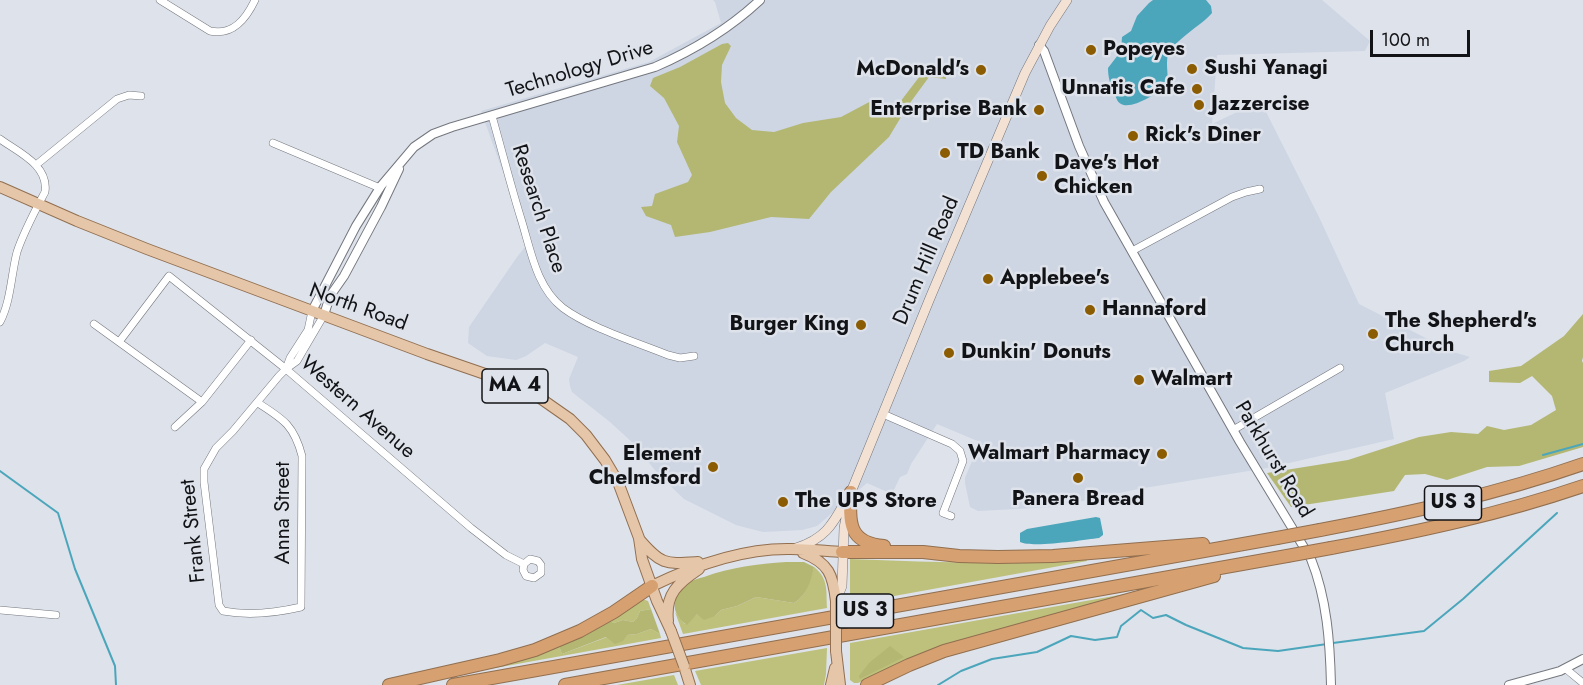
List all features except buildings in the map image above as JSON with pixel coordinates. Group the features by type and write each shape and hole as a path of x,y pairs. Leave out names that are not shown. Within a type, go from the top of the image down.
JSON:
{"highway":[{"name":"US 3","path":"453,685 1320,530 1456,502 1583,464"},
{"name":"US 3","path":"565,685 1386,538 1457,522 1583,486"},
{"path":"851,492 850,519 854,530 861,538 870,544 909,551 959,556 1053,556 1277,538"},
{"path":"842,552 909,551"},
{"path":"867,685 909,664 964,645 1287,556"},
{"path":"389,685 535,650 580,631 614,612 652,586"}],"main road":[{"name":"Drum Hill Road","path":"836,601 842,586 842,552 846,511 851,492 1028,66 1067,0"},
{"name":"North Road","path":"0,187 154,252 527,391 570,419 605,460 618,482 639,538 642,559 652,586"},
{"name":"Drum Hill Road","path":"791,549 813,541 826,532 851,492"},
{"name":"North Road","path":"639,538 653,554 663,561 670,563 711,561"},
{"path":"791,549 842,552"},
{"name":"MA 4","path":"711,561 746,553 791,549 813,557 825,566 834,582 836,656 840,685"},
{"path":"652,586 711,561"},
{"path":"670,628 668,605 673,591 685,579 711,561"},
{"name":"MA 4","path":"652,586 689,681"},
{"path":"831,685 836,656"}],"street":[{"path":"160,0 210,31 218,32 226,32 242,20 255,0"},
{"name":"Technology Drive","path":"312,311 356,226 380,188 414,147 433,134 656,67 682,56 735,22 760,0"},
{"name":"Parkhurst Road","path":"1039,45 1044,51 1091,175 1104,202 1233,430 1311,559 1323,594 1329,639 1331,685"},
{"path":"1028,66 1041,60 1046,62 1052,72"},
{"path":"36,165 117,99 129,95 141,96"},
{"name":"Research Place","path":"492,116 536,269 551,296 562,307 582,320 668,355 680,358 694,356"},
{"path":"0,139 36,165 46,180 45,192 20,245 8,299 0,322"},
{"path":"273,143 380,188"},
{"name":"Technology Drive","path":"324,315 330,296 344,276 381,207 404,158"},
{"path":"1132,251 1232,197 1260,189"},
{"name":"Western Avenue","path":"119,342 169,276 286,369 471,528 506,555 524,564"},
{"name":"Frank Street","path":"286,369 290,358 308,330 312,311"},
{"name":"Frank Street","path":"223,611 219,605 216,584 204,469 216,448 286,369 297,361 324,315"},
{"path":"94,324 202,402"},
{"path":"175,427 202,402 251,340"},
{"path":"1233,430 1340,368"},
{"name":"Anna Street","path":"223,611 235,614 274,613 301,607 302,456 298,439 284,420 258,403"},
{"path":"883,414 952,444 960,451 963,461 943,513 951,516"},
{"path":"0,610 56,615"},
{"path":"1509,685 1566,669 1583,659"},
{"path":"1566,669 1583,683"}],"shaded area":[{"path":"713,0 1322,0 1370,41 1365,51 1217,55 1212,124 1258,102 1263,106 1319,217 1359,304 1453,352 1470,357 1385,393 1394,439 1267,468 1138,489 1055,507 978,511 970,507 965,478 980,442 937,424 907,474 900,477 892,494 867,483 817,526 802,530 763,532 736,525 684,499 658,474 634,444 572,392 569,379 578,357 545,343 516,360 487,356 468,343 469,327 525,247 504,175 481,111 649,62 721,23"}],"green space":[{"path":"728,43 731,46 722,65 721,82 725,103 736,118 752,130 774,132 803,123 841,117 873,100 887,108 897,106 923,72 946,75 946,79 929,77 889,137 831,192 809,219 771,217 710,232 675,237 671,225 646,216 641,207 652,206 655,194 688,182 692,175 677,142 679,126 664,98 650,86 653,78"},
{"path":"1583,314 1583,447 1519,466 1487,467 1447,480 1425,474 1405,475 1394,491 1291,507 1267,473 1348,460 1419,437 1451,432 1478,434 1487,426 1504,430 1531,425 1556,410 1552,396 1532,376 1520,383 1489,382 1489,371 1521,366 1564,336"},
{"path":"850,559 968,562 1086,559 1087,561 850,604"},
{"path":"804,562 814,567 806,591 794,603 756,597 737,606 721,610 715,616 704,620 697,614 687,625 676,613 678,595 693,580 734,568"},
{"path":"814,567 824,581 827,608 683,634 675,612 685,624 697,614 715,616 721,610 737,606 756,597 794,603 810,582"},
{"path":"1125,594 1125,596 933,649 858,683 850,680 850,643"},
{"path":"642,599 648,601 651,609 640,611 633,622 623,620 614,623 610,621"},
{"path":"651,609 660,634 651,629 627,635 623,641 615,644 606,637 562,654 559,646 610,621 614,623 623,620 633,622 640,611"},
{"path":"651,629 660,634 661,638 434,679 521,659 559,646 562,654 607,637 637,634"},
{"path":"890,646 904,657 860,679 859,676 869,663"},
{"path":"827,648 824,685 701,685 695,671"},
{"path":"674,675 678,685 617,685"}],"water":[{"path":"1153,0 1206,0 1211,6 1212,13 1171,50 1167,59 1166,87 1138,103 1121,104 1111,86 1108,68 1121,51 1122,37 1131,31 1137,16"},
{"path":"1100,518 1103,533 1099,538 1046,544 1020,542 1020,533 1027,529"}],"waterway":[{"path":"1543,455 1583,444"},
{"path":"0,471 58,513 75,569 115,666 116,685"},
{"path":"1333,643 1424,631 1463,599 1557,513"},
{"path":"938,685 961,671 992,659 1037,652 1071,636 1095,640 1117,637 1121,626 1141,610 1153,618 1166,615 1243,648 1278,651 1327,644"}],"place":[{"name":"Popeyes","path":"1091,50"},
{"name":"Sushi Yanagi","path":"1192,69"},
{"name":"McDonald's","path":"981,70"},
{"name":"Unnatis Cafe","path":"1197,89"},
{"name":"Jazzercise","path":"1199,105"},
{"name":"Enterprise Bank","path":"1039,110"},
{"name":"Rick's Diner","path":"1133,136"},
{"name":"TD Bank","path":"945,153"},
{"name":"Dave's Hot Chicken","path":"1042,176"},
{"name":"Applebee's","path":"988,279"},
{"name":"Hannaford","path":"1090,310"},
{"name":"Burger King","path":"861,325"},
{"name":"The Shepherd's Church","path":"1373,334"},
{"name":"Dunkin' Donuts","path":"949,353"},
{"name":"Walmart","path":"1139,380"},
{"name":"Walmart Pharmacy","path":"1162,454"},
{"name":"Element Chelmsford","path":"713,467"},
{"name":"Panera Bread","path":"1078,478"},
{"name":"The UPS Store","path":"783,502"}]}
